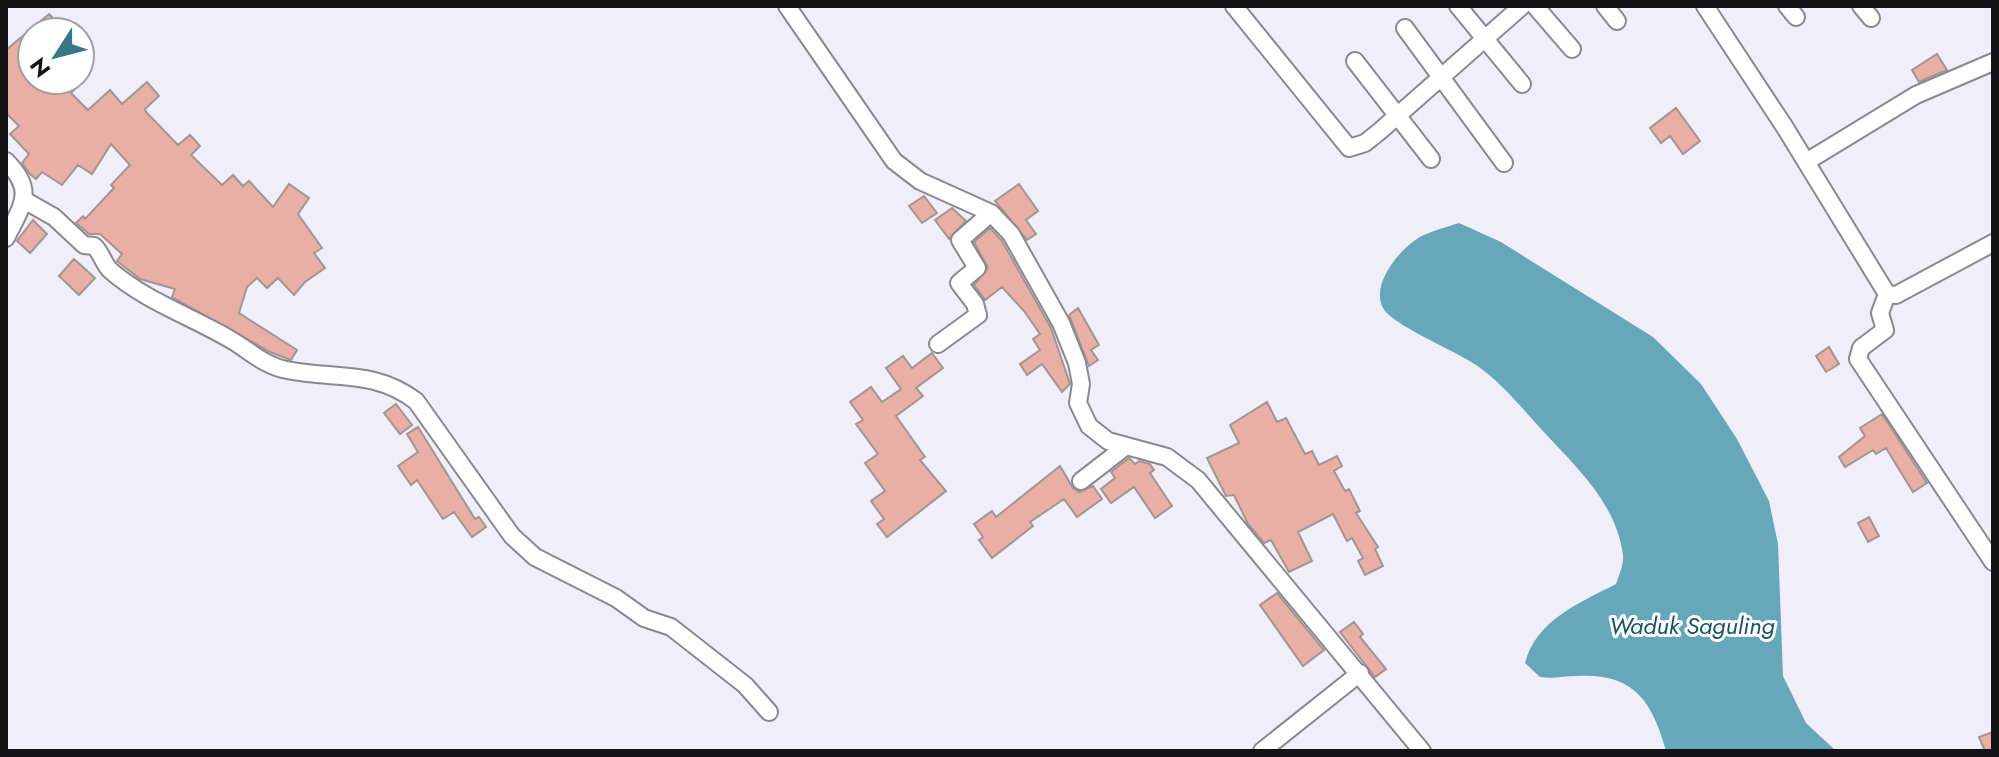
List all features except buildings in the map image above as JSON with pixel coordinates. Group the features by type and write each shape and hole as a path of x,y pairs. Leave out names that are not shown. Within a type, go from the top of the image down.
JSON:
{"street":[{"path":"787,6 894,161 920,181 991,213 1011,234 1061,323 1077,363 1082,415 1099,434 1125,447 1167,457 1198,480 1422,751"},
{"path":"1234,6 1349,148 1365,143 1398,117 1522,6"},
{"path":"1458,6 1522,84"},
{"path":"1535,6 1572,49"},
{"path":"1605,6 1617,21"},
{"path":"1705,6 1718,21 1887,294"},
{"path":"1405,28 1504,163"},
{"path":"1355,61 1431,159"},
{"path":"1806,162 1916,95 1993,62"},
{"path":"6,161 24,183 24,200 6,238"},
{"path":"24,200 54,217 84,245 94,246 108,268 135,289 192,322 232,340 260,361 286,370 335,374 394,385 416,401 512,536 535,557 616,598 644,618 671,627 745,685 769,712"},
{"path":"938,344 978,315 975,304 959,283 977,268 960,240 991,213"},
{"path":"1887,294 1896,295 1993,243"},
{"path":"1887,294 1880,313 1885,330 1861,348 1858,359 1993,562"},
{"path":"1081,481 1125,447"},
{"path":"1262,751 1360,673"}],"water":[{"name":"Waduk Saguling","path":"1459,223 1501,242 1653,337 1701,384 1737,439 1769,501 1778,544 1783,676 1806,723 1836,751 1666,751 1647,705 1627,685 1597,676 1540,677 1525,663 1539,635 1549,624 1616,584 1623,555 1612,518 1592,486 1510,395 1476,365 1411,330 1383,308 1380,290 1387,271 1400,254 1424,235"}]}
